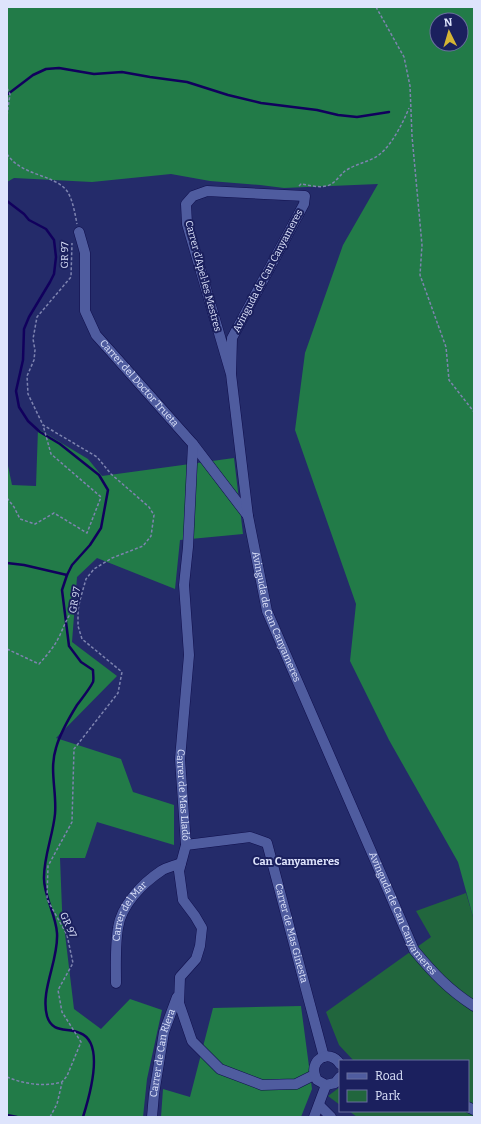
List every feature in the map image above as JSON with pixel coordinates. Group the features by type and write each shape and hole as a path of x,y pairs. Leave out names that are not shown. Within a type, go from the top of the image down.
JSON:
{"street":[{"name":"Carrer d'Apel·les Mestres","path":"231,374 187,224 186,204 193,196 207,191 305,196"},
{"name":"Avinguda de Can Canyameres","path":"305,196 304,204 232,338 231,374 248,516 267,611 414,950 437,978 474,1006"},
{"name":"Carrer del Doctor Trueta","path":"79,232 85,253 85,311 96,335 193,444 248,516"},
{"name":"Carrer de Mas Lladó","path":"193,444 188,547 184,585 189,654 180,759 186,845 180,871 183,900 202,928 200,946 196,959 180,977 179,1003 192,1041 220,1069 262,1085 296,1084 314,1075"},
{"name":"Carrer de Mas Ginesta","path":"186,845 250,836 267,843 324,1057"},
{"name":"Carrer del Mar","path":"116,983 116,944 118,926 126,905 138,890 162,870 182,863"},
{"name":"Carrer de Can Riera","path":"152,1117 154,1094 164,1032 179,992"},
{"path":"339,1061 331,1057 324,1057 316,1062 313,1070 317,1080 326,1085 335,1082 339,1078"},
{"path":"314,1117 326,1085"},
{"path":"319,1105 331,1117"}],"path":[{"path":"376,7 404,57 410,86 410,106 422,246 420,275 446,347 449,380 474,412"},
{"path":"7,88 10,94 7,116"},
{"path":"293,195 301,184 326,186 332,184 351,167 379,155 399,129 410,106"},
{"name":"GR 97","path":"7,154 19,167 61,185 67,192 72,202 79,232"},
{"path":"7,162 11,160"},
{"name":"GR 97","path":"62,1082 67,1076 81,1042 62,1012 58,990 72,963 67,935 47,899 48,866 72,822 74,749 118,693 122,672 82,639 78,626 78,610 86,579 94,569 112,558 143,546 151,536 154,515 149,507 111,474 97,457 43,425 28,394 28,376 34,360 34,339 37,317 71,277 72,242"},
{"path":"7,498 14,507 20,519 35,524 54,513 87,533 101,497 51,454 43,425"},
{"path":"7,649 40,664 60,635 66,619 80,600"},
{"path":"7,1077 20,1081 40,1084 62,1082 57,1104 50,1117"}],"green space":[{"path":"7,7 474,7 474,920 458,862 389,740 350,661 356,604 295,430 305,353 343,245 378,184 284,188 210,181 171,174 92,182 14,178 7,182"},
{"path":"38,429 88,459 102,476 234,458 243,534 180,540 175,589 97,558 77,577 72,642 117,676 56,738 121,759 133,792 174,805 174,845 97,822 85,858 60,858 62,909 74,1009 101,1029 130,999 162,1010 147,1079 143,1117 7,1117 7,461 12,485 36,486"},
{"path":"466,893 474,920 474,1117 357,1117 350,1112 469,1112 469,1060 353,1060 339,1045 326,1012 431,937 416,911"},
{"path":"301,1006 312,1089 301,1117 161,1117 163,1089 190,1097 213,1008"},
{"path":"339,1088 339,1104 328,1096"}],"waterway":[{"path":"8,94 33,75 46,69 59,68 94,74 122,72 187,82 228,95 261,103 317,110 338,115 357,117 389,112"},
{"path":"7,201 24,214 29,220 46,229 54,240 56,257 54,274 29,317 24,329 23,360 16,391 19,407 28,421 40,432 60,444 99,475 108,490 101,528 90,545 72,565 62,590 69,646 81,662 93,670 93,682 68,720 56,748 53,764 55,814 44,869 45,890 57,933 57,943 46,996 47,1016 49,1022 56,1028 75,1031 88,1039 92,1048 94,1059 92,1085 83,1117"},
{"path":"7,563 24,565 67,575"},
{"path":"7,1115 17,1117"}],"district":[{"name":"Can Canyameres","path":"296,861"}]}
